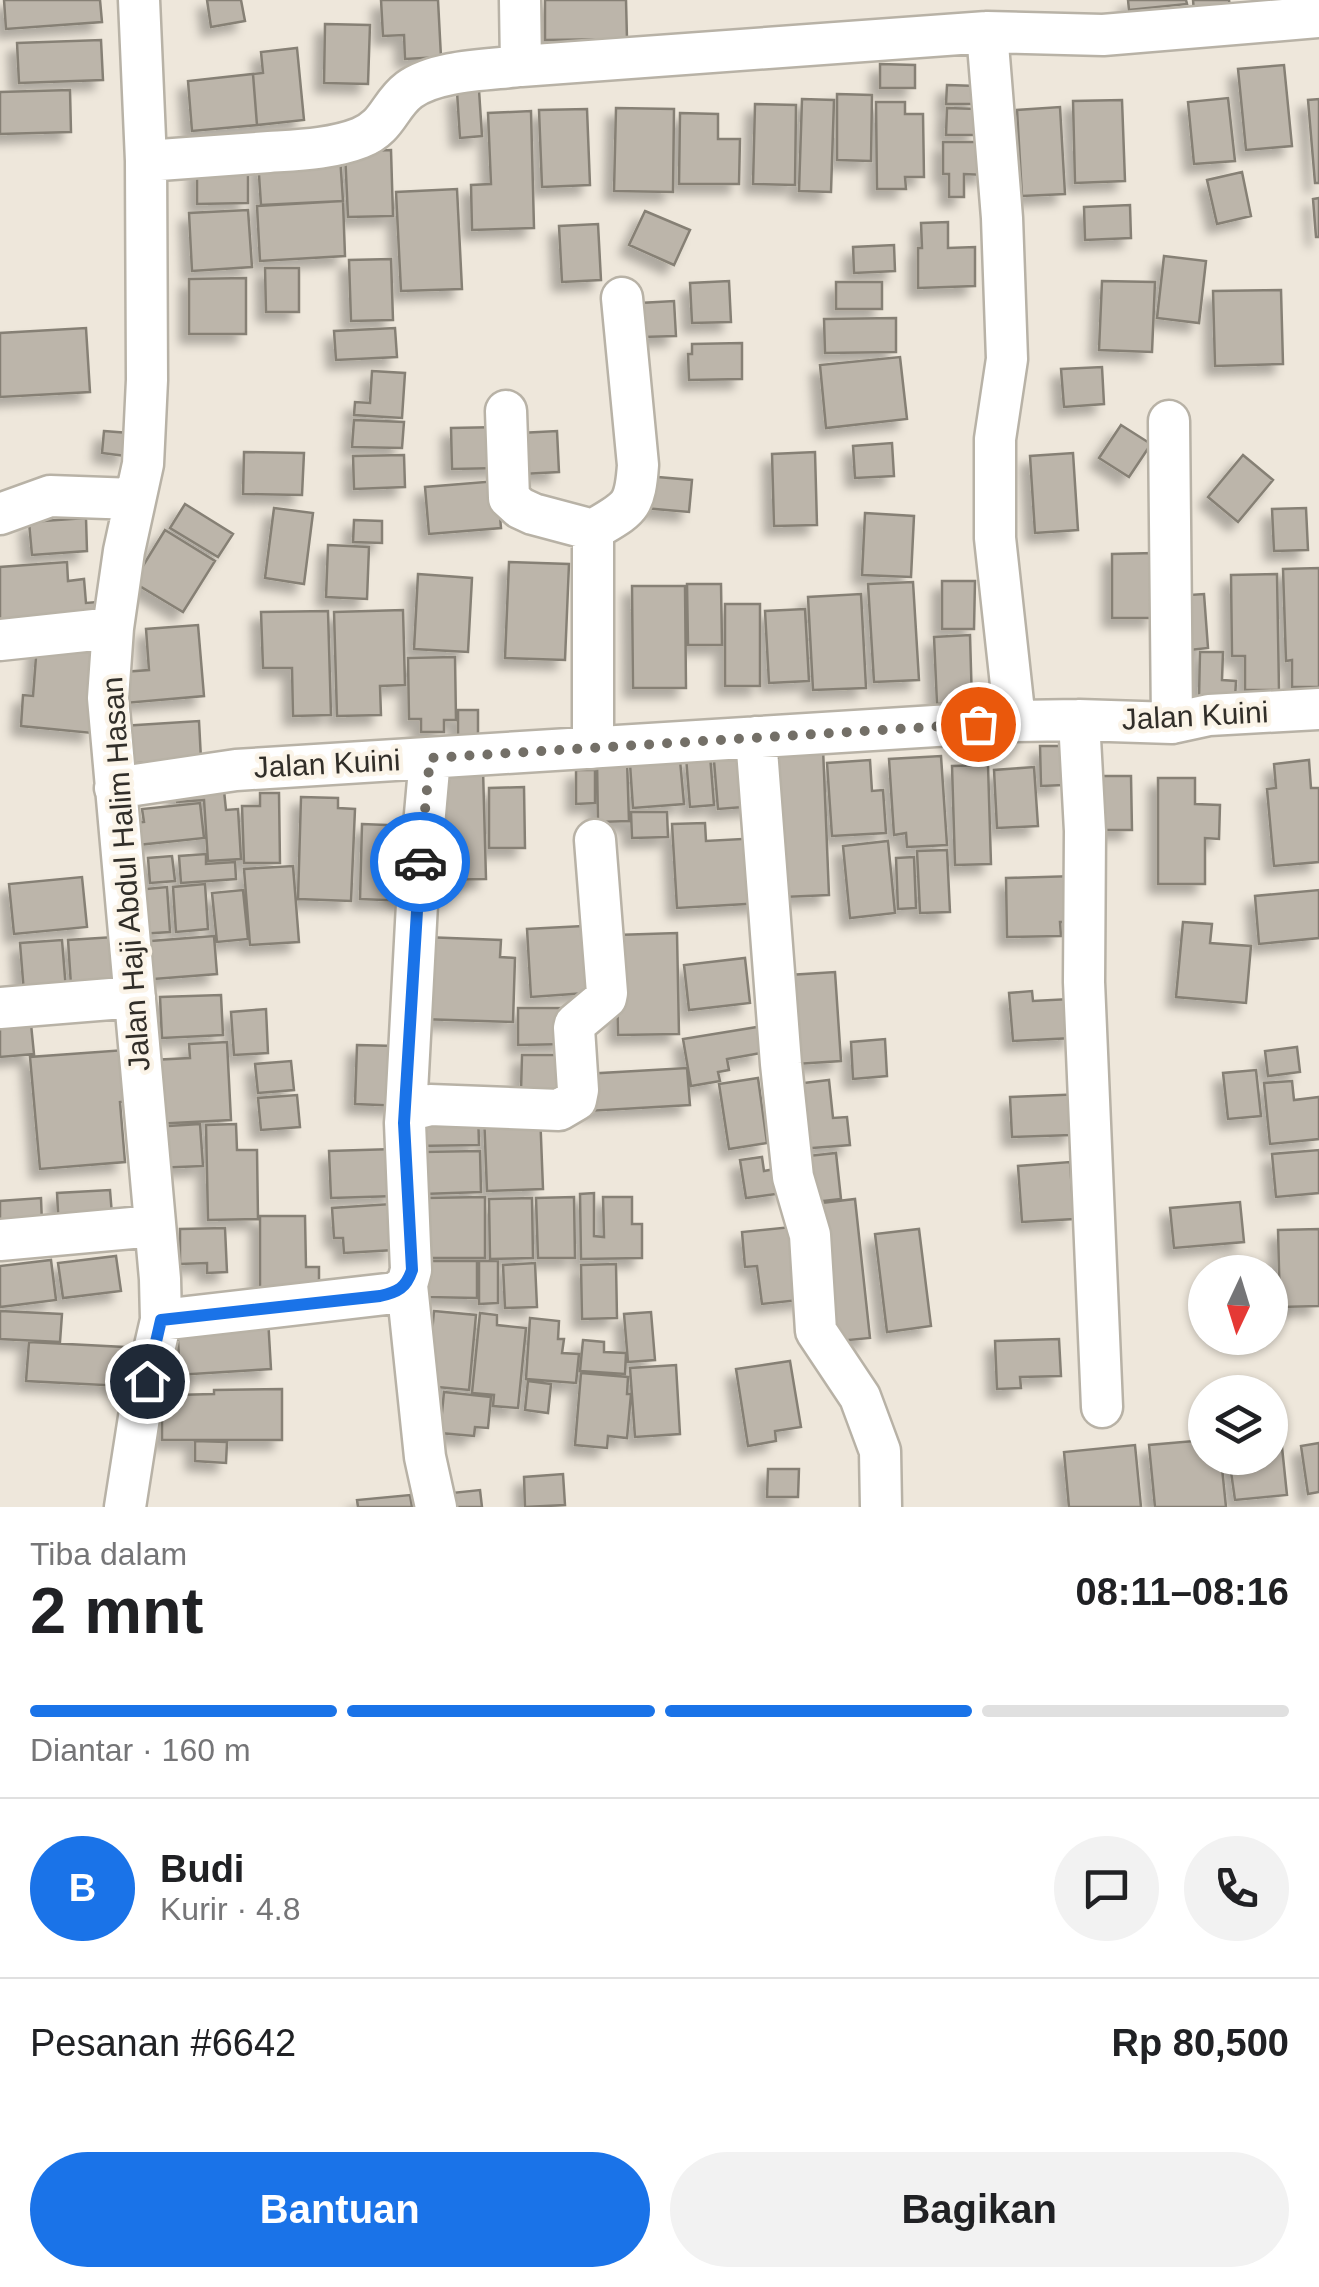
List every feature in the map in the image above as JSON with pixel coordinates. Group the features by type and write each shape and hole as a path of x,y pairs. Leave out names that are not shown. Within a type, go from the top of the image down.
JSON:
{"street":[{"name":"Jalan Haji Abdul Halim Hasan","path":"125,1507 140,1412 161,1320 108,698 113,628 143,464 147,380 146,161 138,0"},
{"path":"520,0 521,66"},
{"path":"146,161 343,143 374,131 406,92 425,81 521,66 987,32 1102,17 1319,17"},
{"path":"987,32 1002,218 1007,359 995,438 995,538 1015,721"},
{"path":"506,411 509,498 520,508 593,530 626,510 633,500 638,466 622,298"},
{"path":"1169,421 1172,724"},
{"path":"0,514 50,496 135,499"},
{"path":"593,530 593,748"},
{"path":"0,640 113,628"},
{"name":"Jalan Kuini","path":"114,788 236,770 1015,721 1172,724 1209,715 1319,709"},
{"path":"1079,720 1084,982 1102,1407"},
{"path":"756,738 783,1080 793,1177 810,1236 816,1331 860,1397 880,1451 882,1507"},
{"path":"430,758 404,1123 412,1270 407,1284 425,1457 436,1507"},
{"path":"406,1111 430,1105 559,1110 576,1100 575,1024 606,998 608,984 594,840"},
{"path":"0,1008 135,996"},
{"path":"0,1240 154,1226"},
{"path":"161,1320 380,1296 395,1293 407,1284"}],"building":[{"path":"4,0 100,0 102,22 6,29"},
{"path":"207,0 241,0 245,21 211,27"},
{"path":"381,0 438,0 441,57 405,59 404,35 383,36"},
{"path":"545,0 626,0 627,39 545,40"},
{"path":"1128,0 1186,0 1187,4 1129,10"},
{"path":"1193,0 1229,0 1230,7 1194,11"},
{"path":"325,24 370,25 368,84 324,83"},
{"path":"101,40 103,80 19,83 17,43"},
{"path":"297,48 304,120 257,125 253,74 263,73 261,52"},
{"path":"880,64 915,65 915,88 880,88"},
{"path":"1284,65 1292,146 1246,150 1238,69"},
{"path":"253,74 257,125 192,131 188,81"},
{"path":"947,85 977,86 978,104 946,104"},
{"path":"70,90 71,132 0,134 0,92"},
{"path":"479,90 482,136 460,138 457,92"},
{"path":"837,94 872,95 871,161 837,160"},
{"path":"1228,98 1235,161 1194,164 1188,102"},
{"path":"802,99 834,100 831,192 799,191"},
{"path":"1319,99 1319,183 1315,183 1308,100"},
{"path":"1122,100 1125,181 1075,183 1073,101"},
{"path":"876,102 905,102 905,114 923,114 924,177 905,177 906,189 877,189"},
{"path":"755,104 796,105 795,185 753,184"},
{"path":"1060,107 1065,194 1022,196 1017,110"},
{"path":"616,108 674,109 673,192 614,191"},
{"path":"947,108 977,109 977,135 946,135"},
{"path":"587,109 590,185 542,187 539,110"},
{"path":"531,111 534,228 472,230 471,185 491,184 488,113"},
{"path":"680,113 718,114 718,139 740,139 739,184 679,184"},
{"path":"943,142 986,142 986,175 964,174 964,197 949,197 949,174 943,174"},
{"path":"391,150 393,216 348,217 345,152"},
{"path":"340,156 343,201 261,205 258,160"},
{"path":"248,165 248,203 197,204 197,166"},
{"path":"1242,172 1251,216 1217,224 1207,180"},
{"path":"457,189 462,289 401,291 396,192"},
{"path":"1319,198 1319,237 1316,237 1313,199"},
{"path":"343,201 345,256 260,261 257,206"},
{"path":"1130,205 1131,238 1085,240 1084,207"},
{"path":"248,210 252,267 192,271 189,213"},
{"path":"645,211 690,230 674,265 629,245"},
{"path":"948,222 948,248 975,247 975,286 918,288 921,223"},
{"path":"598,224 601,280 562,282 559,226"},
{"path":"894,245 895,271 854,273 853,247"},
{"path":"1164,256 1206,261 1199,323 1157,318"},
{"path":"391,259 393,320 351,321 349,260"},
{"path":"265,268 299,268 299,312 266,312"},
{"path":"246,278 246,334 189,334 189,279"},
{"path":"729,281 731,322 692,323 690,283"},
{"path":"1102,281 1155,282 1152,352 1099,350"},
{"path":"836,282 882,282 882,309 836,309"},
{"path":"1281,290 1283,364 1215,366 1213,291"},
{"path":"674,301 676,336 642,337 640,303"},
{"path":"896,318 896,352 825,353 824,319"},
{"path":"86,328 90,392 0,397 0,333"},
{"path":"395,328 397,357 336,360 334,331"},
{"path":"742,343 742,379 689,380 688,354 692,354 692,344"},
{"path":"900,357 907,419 826,428 820,365"},
{"path":"1102,367 1104,404 1064,407 1061,369"},
{"path":"372,371 405,373 402,418 354,415 355,402 370,403"},
{"path":"354,420 404,422 402,448 352,447"},
{"path":"1121,425 1151,444 1129,477 1099,458"},
{"path":"501,427 501,468 452,469 451,428"},
{"path":"104,431 129,433 126,456 102,453"},
{"path":"557,431 559,472 522,474 520,433"},
{"path":"892,443 894,476 855,478 853,446"},
{"path":"244,452 304,453 302,495 243,494"},
{"path":"815,452 817,525 774,526 772,454"},
{"path":"1073,453 1078,530 1035,533 1030,456"},
{"path":"404,455 405,487 354,489 353,456"},
{"path":"1243,455 1273,480 1238,522 1208,497"},
{"path":"646,476 692,480 689,512 644,508"},
{"path":"497,481 501,528 429,534 425,487"},
{"path":"185,504 233,534 218,557 170,528"},
{"path":"274,508 313,513 304,584 265,578"},
{"path":"1306,508 1308,550 1274,551 1272,509"},
{"path":"865,513 914,516 911,577 862,575"},
{"path":"86,518 87,551 32,555 29,522"},
{"path":"354,520 382,521 382,543 353,542"},
{"path":"165,530 215,561 183,612 133,582"},
{"path":"328,545 369,547 367,599 326,597"},
{"path":"1154,553 1155,618 1112,618 1112,554"},
{"path":"67,562 68,581 84,579 86,603 97,602 99,626 0,634 0,567"},
{"path":"509,562 569,564 565,660 505,658"},
{"path":"1319,568 1319,687 1292,687 1292,660 1286,661 1283,569"},
{"path":"418,574 472,578 468,652 414,649"},
{"path":"1277,574 1279,690 1245,690 1245,656 1232,656 1231,575"},
{"path":"942,581 975,581 974,629 942,629"},
{"path":"913,582 919,680 874,682 868,584"},
{"path":"687,584 721,584 722,645 688,645"},
{"path":"632,586 685,586 686,688 633,688"},
{"path":"861,594 866,688 813,690 808,597"},
{"path":"1204,594 1208,648 1180,651 1175,596"},
{"path":"725,604 760,604 760,686 725,686"},
{"path":"805,609 809,681 769,683 765,611"},
{"path":"403,610 405,685 380,686 381,715 337,716 334,612"},
{"path":"328,611 331,715 293,716 292,668 263,668 261,612"},
{"path":"198,625 204,696 125,703 122,672 149,670 146,629"},
{"path":"970,635 972,703 937,704 934,637"},
{"path":"101,641 92,733 21,726 23,695 33,696 37,644"},
{"path":"1200,652 1223,652 1222,680 1236,681 1235,699 1199,698"},
{"path":"455,657 456,720 444,720 444,732 421,732 421,719 409,719 408,658"},
{"path":"458,710 478,710 478,747 458,747"},
{"path":"199,721 201,759 125,764 122,726"},
{"path":"751,746 756,806 718,809 713,749"},
{"path":"1040,746 1062,746 1064,785 1041,786"},
{"path":"823,748 829,895 783,897 777,750"},
{"path":"710,755 714,805 690,807 686,757"},
{"path":"941,756 947,845 907,847 906,833 894,835 889,759"},
{"path":"627,760 629,821 598,822 597,761"},
{"path":"680,760 684,804 633,808 630,764"},
{"path":"870,760 872,791 883,790 886,833 832,836 827,763"},
{"path":"1309,760 1311,788 1319,788 1319,862 1274,866 1267,789 1276,788 1274,764"},
{"path":"988,765 991,864 955,865 952,766"},
{"path":"1034,767 1038,826 997,828 994,770"},
{"path":"483,769 486,879 438,880 435,770"},
{"path":"576,770 595,770 595,803 576,804"},
{"path":"1100,776 1131,776 1132,830 1101,830"},
{"path":"1158,778 1195,778 1195,804 1220,805 1219,839 1205,838 1205,884 1158,884"},
{"path":"223,781 226,810 238,809 241,859 208,861 204,800 177,802 176,784"},
{"path":"524,787 525,848 489,848 489,788"},
{"path":"260,793 279,793 280,863 244,863 242,806 260,806"},
{"path":"301,797 338,798 338,808 355,809 351,901 298,899"},
{"path":"200,803 204,838 128,846 126,824 144,822 142,809"},
{"path":"631,812 667,812 668,837 632,838"},
{"path":"705,823 706,841 760,838 763,903 677,908 672,824"},
{"path":"362,824 411,826 408,901 360,899"},
{"path":"888,841 895,913 850,918 843,846"},
{"path":"947,850 950,912 920,913 917,851"},
{"path":"206,854 206,864 235,862 236,879 181,883 179,856"},
{"path":"172,856 175,881 150,883 148,858"},
{"path":"914,857 916,908 898,909 896,858"},
{"path":"293,866 299,942 250,945 244,869"},
{"path":"1075,876 1076,922 1060,922 1061,936 1007,937 1006,878"},
{"path":"82,877 87,927 14,934 9,884"},
{"path":"205,884 208,929 176,932 173,887"},
{"path":"167,887 170,932 139,934 136,890"},
{"path":"243,890 248,939 217,942 212,893"},
{"path":"1319,890 1319,938 1259,944 1255,896"},
{"path":"1183,922 1212,924 1210,943 1251,946 1246,1003 1176,997"},
{"path":"583,926 600,992 531,997 527,929"},
{"path":"677,933 679,1034 618,1035 616,935"},
{"path":"214,936 217,974 141,980 138,942"},
{"path":"114,937 117,983 71,985 68,940"},
{"path":"424,937 501,940 500,957 515,958 513,1022 420,1019"},
{"path":"62,940 66,990 24,993 20,943"},
{"path":"745,958 750,1003 689,1010 684,965"},
{"path":"835,972 841,1061 796,1064 789,975"},
{"path":"1032,991 1033,1001 1070,999 1073,1038 1013,1041 1009,993"},
{"path":"221,995 223,1035 162,1038 160,997"},
{"path":"518,1008 566,1008 567,1044 518,1045"},
{"path":"266,1009 268,1053 234,1055 231,1012"},
{"path":"30,1014 34,1054 0,1057 0,1016"},
{"path":"757,1027 761,1053 727,1059 729,1070 718,1072 720,1081 691,1086 683,1039"},
{"path":"885,1039 887,1076 853,1079 851,1042"},
{"path":"227,1042 231,1120 154,1124 151,1060 190,1058 189,1044"},
{"path":"357,1045 396,1046 404,1106 355,1104"},
{"path":"1297,1047 1300,1072 1268,1076 1265,1051"},
{"path":"125,1050 129,1101 120,1102 125,1162 40,1169 30,1057"},
{"path":"522,1055 568,1055 567,1092 521,1091"},
{"path":"291,1061 294,1090 258,1093 255,1064"},
{"path":"687,1068 690,1105 587,1111 584,1074"},
{"path":"1256,1070 1261,1116 1228,1119 1223,1073"},
{"path":"758,1078 767,1143 729,1149 719,1084"},
{"path":"829,1080 833,1118 847,1117 850,1145 800,1149 795,1084"},
{"path":"1292,1081 1294,1100 1319,1097 1319,1139 1270,1144 1264,1083"},
{"path":"1084,1094 1072,1135 1012,1137 1010,1097"},
{"path":"297,1095 300,1127 261,1130 258,1098"},
{"path":"478,1110 479,1145 415,1146 414,1111"},
{"path":"540,1112 543,1189 487,1191 484,1114"},
{"path":"200,1124 203,1166 154,1168 152,1127"},
{"path":"236,1124 237,1150 257,1150 258,1219 208,1220 206,1125"},
{"path":"394,1149 396,1196 331,1198 329,1151"},
{"path":"1319,1150 1319,1193 1276,1197 1272,1154"},
{"path":"480,1151 481,1192 423,1194 422,1152"},
{"path":"836,1153 841,1199 805,1203 799,1157"},
{"path":"762,1157 764,1171 780,1168 784,1193 746,1198 740,1160"},
{"path":"1070,1162 1074,1219 1022,1222 1018,1166"},
{"path":"110,1190 113,1227 59,1230 57,1193"},
{"path":"594,1193 594,1236 604,1237 603,1197 632,1197 632,1224 642,1224 642,1258 581,1259 580,1194"},
{"path":"485,1197 485,1258 424,1258 424,1198"},
{"path":"574,1197 575,1258 538,1258 536,1198"},
{"path":"41,1198 42,1223 0,1236 0,1201"},
{"path":"532,1198 533,1258 490,1259 489,1199"},
{"path":"855,1199 870,1338 828,1342 813,1204"},
{"path":"1240,1202 1244,1242 1174,1248 1170,1208"},
{"path":"391,1204 394,1250 344,1253 343,1238 334,1238 332,1208"},
{"path":"260,1216 305,1216 306,1267 319,1267 319,1294 260,1294"},
{"path":"801,1226 809,1299 762,1304 757,1266 745,1267 742,1232"},
{"path":"225,1228 227,1272 207,1273 207,1263 180,1264 180,1229"},
{"path":"919,1229 931,1326 887,1332 875,1234"},
{"path":"1319,1229 1319,1306 1288,1307 1288,1255 1279,1255 1278,1230"},
{"path":"116,1256 121,1291 63,1298 58,1263"},
{"path":"51,1260 56,1300 0,1307 0,1266"},
{"path":"427,1261 477,1261 477,1298 427,1297"},
{"path":"479,1261 498,1261 498,1303 479,1304"},
{"path":"535,1263 537,1307 505,1308 503,1265"},
{"path":"616,1264 617,1318 582,1319 581,1265"},
{"path":"0,1311 62,1314 60,1342 0,1339"},
{"path":"434,1311 476,1315 469,1390 427,1386"},
{"path":"651,1312 655,1360 628,1362 624,1314"},
{"path":"480,1313 497,1315 497,1325 526,1328 518,1408 493,1406 494,1395 472,1393"},
{"path":"268,1318 271,1369 161,1376 160,1358 179,1357 177,1324"},
{"path":"530,1318 559,1321 558,1339 564,1339 562,1353 579,1354 576,1383 526,1379"},
{"path":"1059,1339 1061,1376 1020,1377 1021,1388 997,1389 995,1341"},
{"path":"583,1340 604,1342 604,1352 626,1353 625,1374 580,1371"},
{"path":"29,1342 124,1347 123,1386 26,1381"},
{"path":"790,1361 801,1427 775,1431 776,1441 748,1446 736,1369"},
{"path":"676,1365 680,1434 635,1437 630,1368"},
{"path":"581,1373 628,1377 627,1394 631,1394 627,1438 608,1436 607,1448 575,1445"},
{"path":"528,1381 551,1384 548,1413 525,1410"},
{"path":"282,1389 282,1440 162,1440 162,1413 173,1413 174,1395"},
{"path":"444,1392 491,1397 488,1428 475,1427 474,1436 440,1433"},
{"path":"195,1441 227,1442 226,1463 195,1461"},
{"path":"1188,1442 1188,1475 1223,1475 1226,1507 1155,1507 1149,1445"},
{"path":"1319,1443 1319,1492 1308,1494 1301,1446"},
{"path":"1135,1445 1141,1507 1069,1507 1064,1452"},
{"path":"768,1469 799,1469 798,1497 767,1497"},
{"path":"563,1474 565,1505 525,1507 524,1477"},
{"path":"1231,1475 1285,1475 1287,1495 1235,1500"},
{"path":"480,1490 482,1507 444,1507 442,1494"},
{"path":"410,1495 412,1507 358,1507 357,1500"}],"way so far":[{"path":"420,862 430,758 978,724"}],"route":[{"path":"147,1381 161,1320 380,1296 395,1293 407,1284 412,1270 404,1123 420,862"}]}
